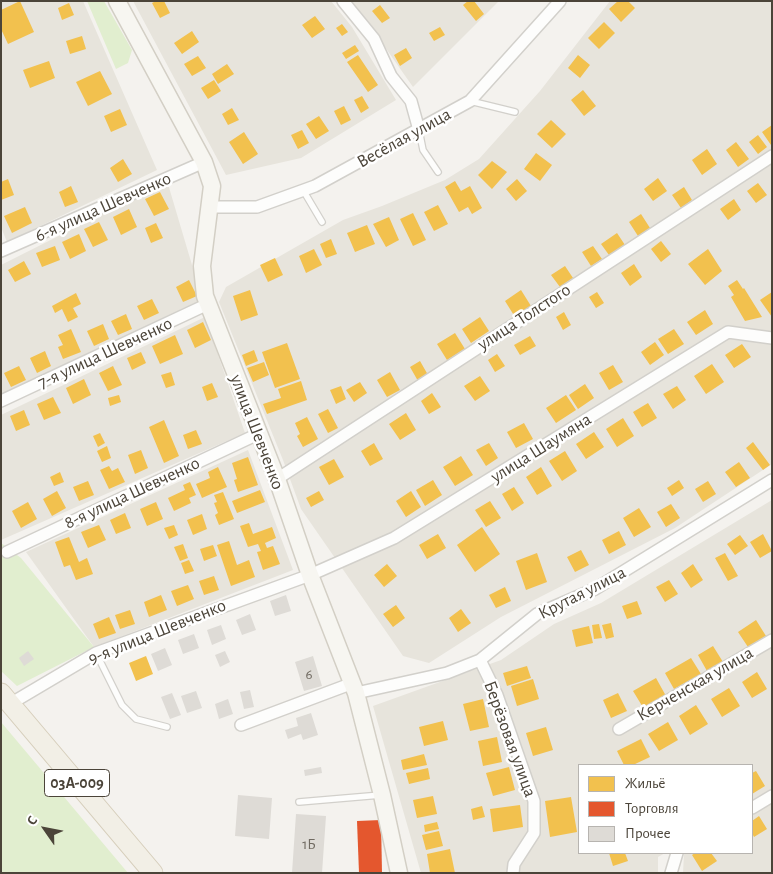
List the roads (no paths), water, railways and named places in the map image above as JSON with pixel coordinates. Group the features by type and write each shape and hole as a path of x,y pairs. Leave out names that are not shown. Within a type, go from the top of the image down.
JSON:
{"main road":[{"name":"улица Шевченко","path":"117,1 204,162 212,186 202,266 205,296 276,479 310,575 355,688 382,795 399,873"},
{"name":"03А-009","path":"6,699 153,873"}],"street":[{"path":"343,1 374,39 391,76 411,101 419,130"},
{"name":"Весёлая улица","path":"210,207 257,207 316,186 470,102 560,1"},
{"name":"улица Толстого","path":"276,479 772,156"},
{"name":"6-я улица Шевченко","path":"1,251 204,162"},
{"name":"7-я улица Шевченко","path":"1,401 208,304"},
{"name":"улица Шаумяна","path":"310,575 394,538 728,332 772,338"},
{"name":"8-я улица Шевченко","path":"7,552 258,434"},
{"name":"Крутая улица","path":"241,724 355,688 447,673 480,660 537,614 595,589 772,480"},
{"name":"9-я улица Шевченко","path":"6,699 96,653 310,575"},
{"name":"Керченская улица","path":"619,729 772,640"},
{"name":"Берёзовая улица","path":"480,660 497,695 534,801 534,833 514,864 513,873"},
{"path":"753,807 772,796"},
{"path":"671,873 677,854"}],"lane":[{"path":"470,102 515,112"},
{"path":"419,130 423,150 438,172"},
{"path":"304,190 322,222"},
{"path":"96,653 122,705 136,719 167,727"},
{"path":"299,802 382,795"}]}
